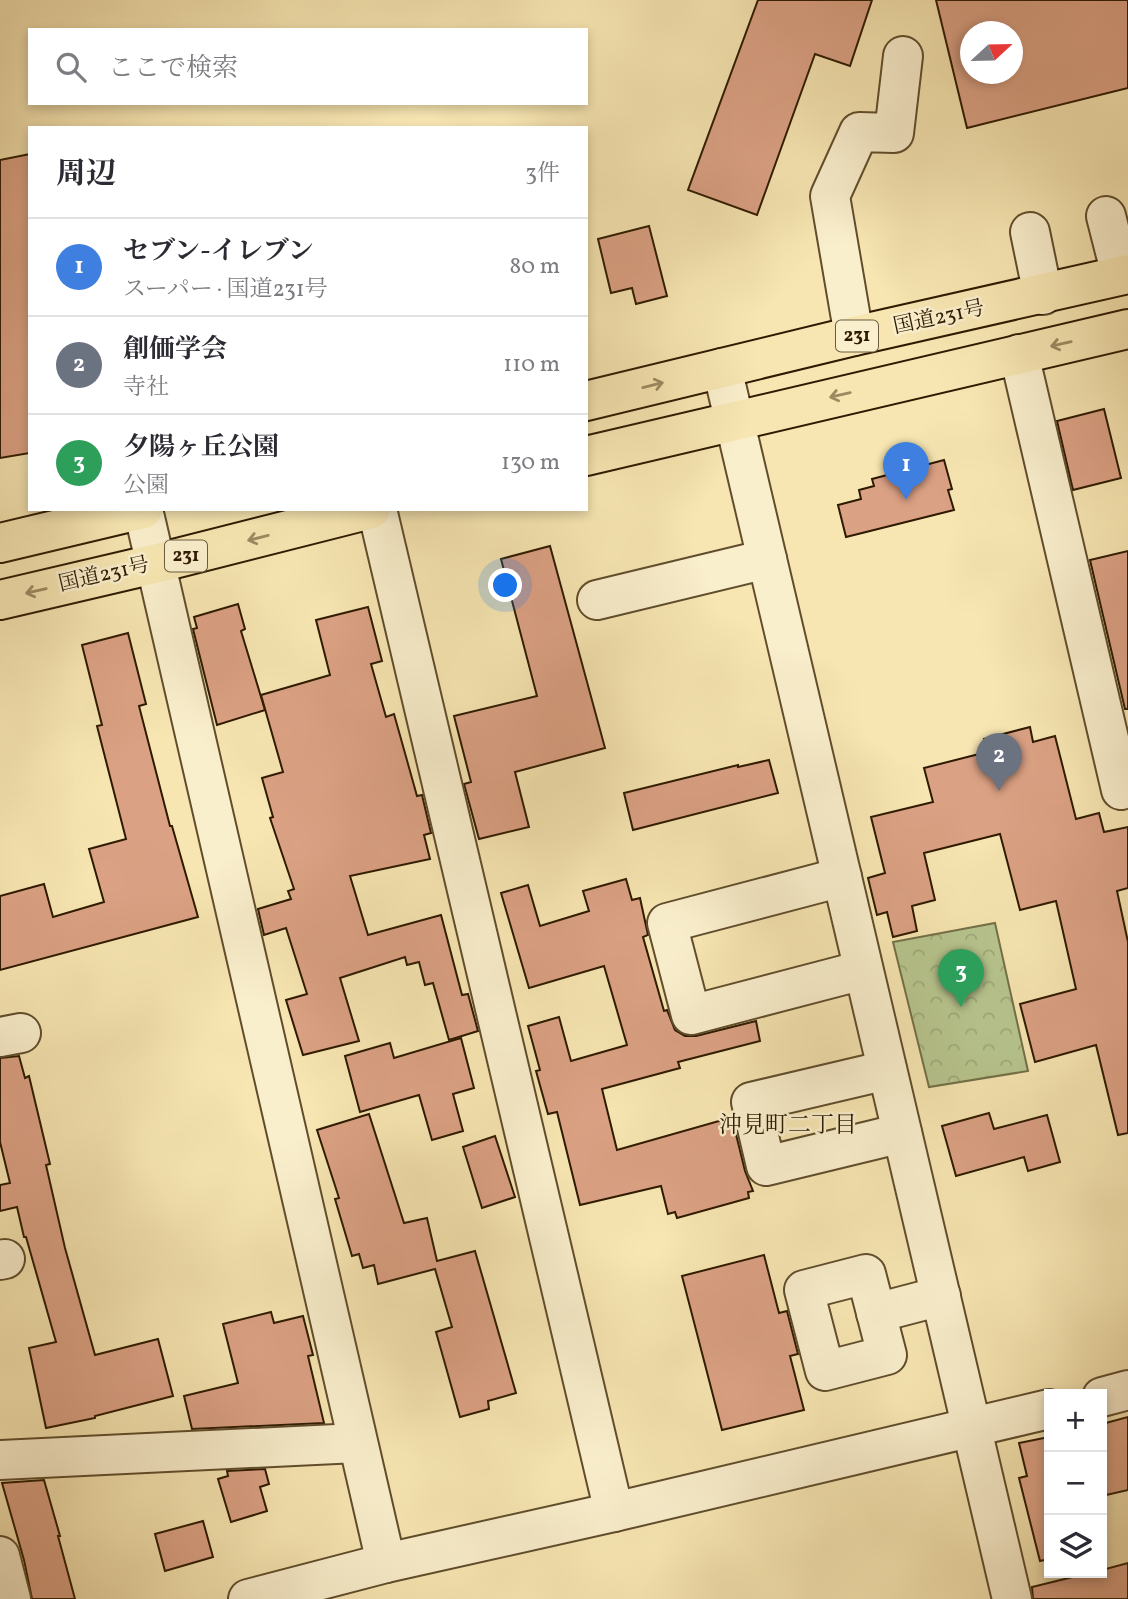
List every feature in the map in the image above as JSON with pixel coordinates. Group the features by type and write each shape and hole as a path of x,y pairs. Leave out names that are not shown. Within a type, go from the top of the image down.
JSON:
{"highway":[{"name":"国道231号","path":"588,401 854,336 1124,275"},
{"path":"588,456 1128,329"},
{"path":"0,543 135,511"},
{"name":"国道231号","path":"0,600 363,511"}],"street":[{"path":"854,336 830,196 859,132 894,133 903,56"},
{"path":"1106,216 1124,275"},
{"path":"1030,232 1043,295"},
{"path":"1020,354 1121,790"},
{"path":"722,368 1012,1599"},
{"path":"143,511 386,1563"},
{"path":"377,511 614,1512"},
{"path":"597,600 767,559"},
{"path":"842,877 667,923 691,1015 863,970"},
{"path":"887,1070 751,1102 766,1166 902,1133"},
{"path":"876,1313 941,1296"},
{"path":"1107,1395 1128,1390"},
{"path":"248,1599 349,1587 386,1563 1044,1410"},
{"path":"0,1460 357,1443"},
{"path":"0,1556 11,1599"}],"green space":[{"path":"995,923 1028,1071 929,1087 893,942"}],"building":[{"path":"758,0 872,0 850,66 815,54 757,215 688,190"},
{"path":"936,0 1128,0 1128,88 967,128"},
{"path":"28,154 28,453 0,458 0,160"},
{"path":"649,226 667,296 636,304 632,288 611,293 598,239"},
{"path":"1104,409 1121,478 1073,490 1057,421"},
{"path":"944,460 952,489 948,490 954,510 846,537 838,505 861,499 859,490 874,486 872,479"},
{"path":"550,546 605,748 515,772 529,827 479,839 464,784 471,782 454,716 537,696 501,559"},
{"path":"1128,551 1128,709 1125,709 1090,560"},
{"path":"238,604 245,629 241,631 265,710 217,725 193,629 197,628 194,617"},
{"path":"368,607 382,661 371,664 386,717 394,714 417,796 422,795 431,833 424,835 430,859 350,876 368,935 441,915 462,995 468,994 478,1031 449,1040 433,983 425,985 419,962 407,965 405,957 340,978 359,1041 303,1055 286,1000 307,994 286,928 264,935 258,909 291,899 288,891 294,889 270,818 273,817 262,778 283,772 261,695 330,675 316,620"},
{"path":"128,633 146,704 139,706 170,826 198,917 0,970 0,896 44,884 53,917 104,902 89,849 126,839 97,726 102,725 82,645"},
{"path":"1030,727 1033,742 1055,736 1076,819 1099,813 1104,832 1128,827 1128,888 1117,891 1128,942 1128,1133 1118,1135 1096,1045 1035,1062 1020,1004 1076,989 1056,901 1020,910 1000,834 924,853 935,900 912,906 917,931 893,937 887,912 877,915 868,878 885,873 871,817 933,802 924,768 987,752 984,739"},
{"path":"769,760 778,793 633,830 624,793"},
{"path":"626,879 632,900 640,898 648,935 643,937 664,1011 667,1010 675,1030 685,1036 696,1036 756,1021 760,1041 678,1062 680,1068 602,1089 617,1150 726,1119 727,1124 733,1122 745,1171 753,1191 748,1192 749,1198 677,1218 675,1212 668,1214 661,1186 580,1205 557,1112 548,1114 536,1071 540,1070 528,1026 559,1017 571,1061 627,1045 604,966 529,988 501,893 528,885 540,926 589,911 583,891"},
{"path":"461,1038 474,1088 453,1094 463,1131 432,1140 419,1095 360,1112 345,1056 390,1043 394,1058"},
{"path":"19,1056 25,1078 29,1076 50,1164 46,1165 65,1248 95,1355 158,1339 173,1396 95,1418 46,1428 29,1348 56,1342 17,1207 0,1211 0,1185 10,1183 0,1142 0,1058"},
{"path":"989,1113 994,1129 1047,1115 1060,1162 1028,1171 1024,1157 956,1176 942,1126"},
{"path":"369,1114 404,1223 427,1218 437,1261 475,1251 516,1393 488,1401 489,1409 460,1417 436,1332 452,1327 435,1269 378,1284 374,1265 363,1268 359,1254 352,1256 335,1199 339,1198 317,1130"},
{"path":"495,1136 515,1197 482,1208 463,1147"},
{"path":"764,1255 779,1313 787,1311 798,1354 790,1356 804,1410 722,1430 682,1276"},
{"path":"271,1312 274,1323 303,1316 313,1355 308,1356 324,1423 192,1429 184,1396 238,1383 223,1324"},
{"path":"1128,1417 1128,1490 1107,1495 1107,1452 1107,1423"},
{"path":"1044,1438 1044,1560 1040,1561 1019,1478 1027,1476 1019,1443"},
{"path":"265,1469 269,1484 260,1487 267,1511 231,1522 218,1479 228,1476 227,1471"},
{"path":"44,1480 75,1599 32,1599 2,1483"},
{"path":"203,1521 213,1557 165,1571 155,1534"},
{"path":"1128,1563 1128,1599 1033,1599 1032,1587 1069,1578 1107,1578 1107,1569"}],"place":[{"name":"セブン-イレブン","path":"906,500"},
{"name":"創価学会","path":"999,791"},
{"name":"夕陽ヶ丘公園","path":"961,1007"}],"district":[{"name":"沖見町二丁目","path":"788,1126"}]}
